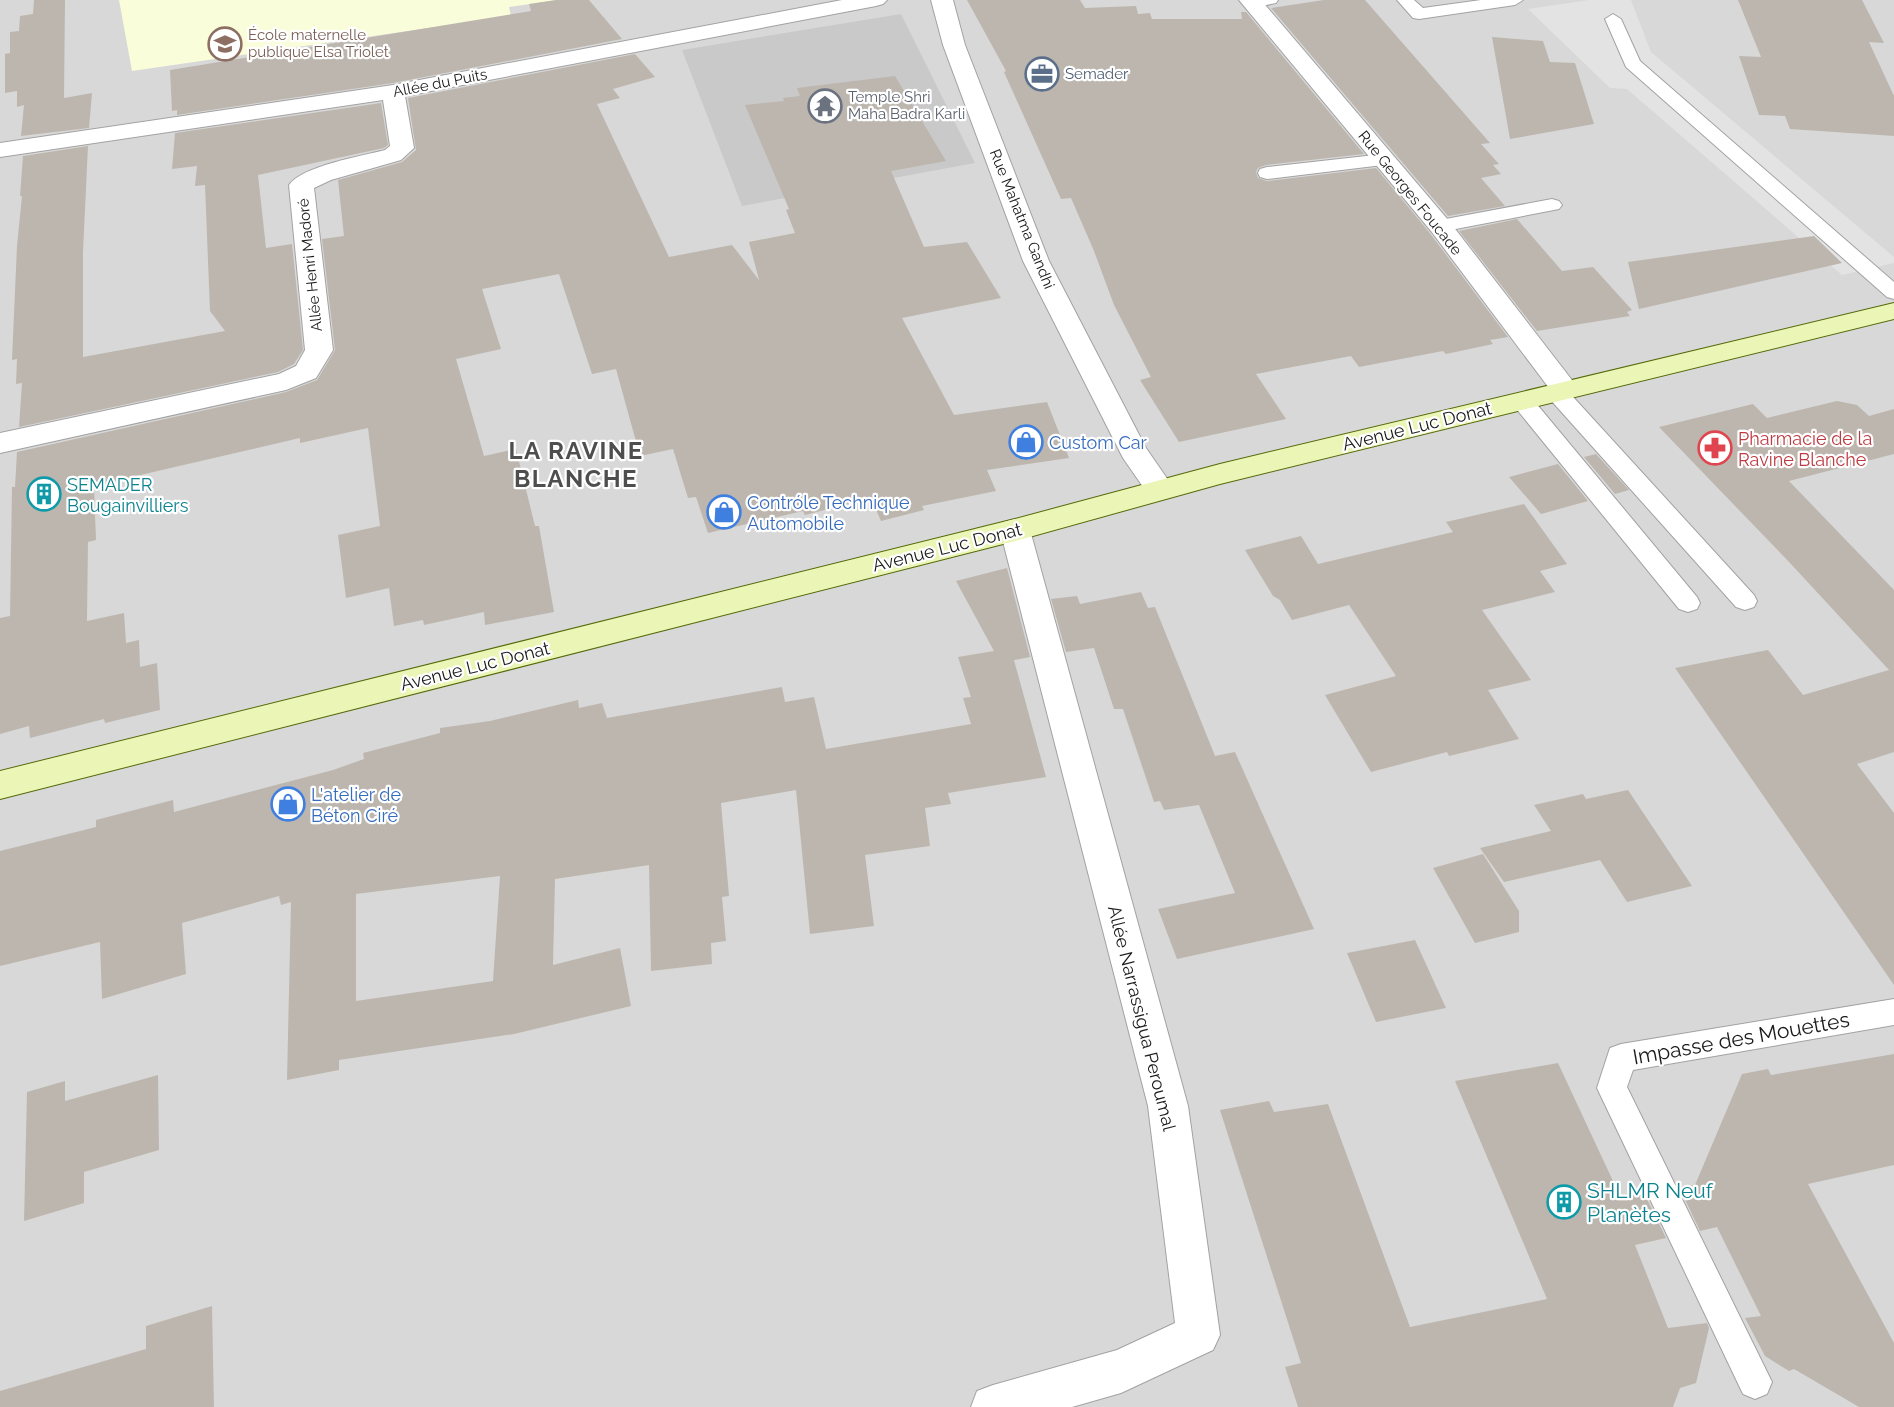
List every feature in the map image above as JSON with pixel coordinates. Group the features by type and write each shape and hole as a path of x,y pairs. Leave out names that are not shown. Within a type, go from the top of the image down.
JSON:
{"main road":[{"name":"Avenue Luc Donat","path":"0,785 1015,530 1160,490 1894,311"}],"street":[{"name":"Allée du Puits","path":"0,150 393,92 876,0"},
{"name":"Rue Mahatma Gandhi","path":"942,0 954,45 1036,261 1133,451 1160,490"},
{"name":"Rue Georges Foucade","path":"1257,1 1440,226 1561,391"},
{"name":"Allée Henri Madoré","path":"0,443 286,381 306,372 319,350 301,186 322,175 393,155 402,148 393,92"},
{"name":"Allée Narrassigua Peroumal","path":"993,1407 1121,1371 1198,1335 1168,1106 1015,530"}],"lane":[{"path":"1405,0 1419,14 1515,0"},
{"path":"1613,19 1632,63 1894,293"},
{"path":"1267,173 1384,160"},
{"path":"1440,226 1552,206"},
{"path":"1561,391 1745,601"},
{"path":"1522,400 1688,603"},
{"name":"Impasse des Mouettes","path":"1755,1382 1612,1088 1621,1058 1894,1012"}],"shaded area":[{"path":"0,0 1894,0 1894,1407 0,1407"},
{"name":"École maternelle publique Elsa Triolet","path":"119,0 559,0 509,7 511,16 132,71"},
{"path":"1589,0 1631,0 1651,52 1894,257 1894,263 1842,275 1627,89 1610,88 1528,9"},
{"name":"Temple Shri Maha Badra Karli","path":"901,14 975,163 742,206 682,50"}],"building":[{"path":"34,0 65,0 64,98 92,93 89,128 21,136 24,105 17,107 17,91 5,93 5,54 10,53 10,32 19,31 20,16 33,14"},
{"path":"556,0 589,0 622,39 393,83 177,115 177,110 172,111 170,70 531,11 529,4"},
{"path":"967,0 1080,0 1085,8 1136,6 1138,14 1150,13 1152,19 1242,19 1241,12 1246,12 1364,154 1266,165 1258,168 1256,172 1258,178 1267,181 1376,168 1429,232 1508,337 1490,340 1493,344 1446,354 1443,351 1359,367 1351,356 1256,374 1286,419 1179,442 1140,380 1151,377 1114,305 1071,198 1061,199 1004,72 1006,71"},
{"path":"1324,0 1365,0 1490,143 1481,144 1499,164 1493,165 1501,174 1481,178 1505,206 1448,216 1271,8"},
{"path":"1738,0 1862,0 1884,43 1869,42 1894,96 1894,136 1790,129 1785,116 1759,115 1739,56 1761,57"},
{"path":"1492,37 1543,41 1550,62 1575,63 1594,124 1510,139"},
{"path":"635,54 655,77 613,89 620,98 597,104 669,257 732,245 759,280 749,242 795,233 786,210 789,209 745,105 784,101 783,98 800,96 797,88 895,76 946,161 891,171 924,247 967,242 1001,298 902,318 954,415 1047,402 1069,458 987,470 996,491 922,506 924,510 881,521 871,498 805,515 803,511 708,533 696,497 688,498 673,449 640,456 616,369 592,374 559,274 482,289 501,349 456,359 484,456 516,449 535,526 539,526 554,612 485,625 484,612 424,625 423,620 394,626 389,588 346,598 338,535 380,526 368,428 300,443 300,438 110,482 109,485 94,488 96,540 88,542 87,621 124,613 126,643 139,640 140,667 157,663 160,710 105,723 104,719 30,738 29,726 0,734 0,618 10,616 12,487 15,487 17,452 286,392 317,380 335,350 322,239 344,236 338,180 402,162 416,150 408,98"},
{"path":"381,103 388,145 384,148 258,175 266,248 292,244 303,350 294,364 278,372 19,427 22,383 16,384 17,359 12,360 23,156 88,146 83,252 83,357 225,331 210,311 205,185 195,186 197,166 172,169 175,133"},
{"path":"1517,219 1562,271 1593,267 1632,310 1627,312 1630,316 1537,331 1459,231"},
{"path":"1814,236 1842,263 1639,309 1628,262"},
{"path":"1837,401 1857,405 1869,416 1894,409 1894,454 1789,481 1894,590 1894,752 1857,764 1894,813 1894,985 1675,668 1768,650 1803,695 1889,670 1659,427 1753,404 1767,418"},
{"path":"1596,454 1629,490 1615,494 1584,457"},
{"path":"1558,464 1588,501 1541,514 1509,477"},
{"path":"1524,504 1567,564 1540,571 1555,592 1482,610 1531,680 1488,690 1519,739 1449,756 1447,752 1371,772 1325,695 1396,676 1349,605 1292,620 1280,600 1273,596 1245,550 1301,536 1318,564 1453,532 1446,522"},
{"path":"1007,568 1030,657 1014,660 1046,777 948,793 951,804 925,808 930,846 865,855 874,926 810,934 796,790 721,803 729,896 722,897 726,941 711,943 712,964 651,971 649,865 555,879 553,965 620,948 631,1006 514,1034 339,1060 339,1070 287,1080 291,902 281,905 279,896 182,923 186,974 102,999 100,942 0,966 0,851 96,827 96,820 173,800 174,812 333,770 364,759 363,753 440,733 440,728 490,721 578,700 579,708 602,703 607,718 782,687 785,702 814,697 826,749 971,724 963,698 971,697 958,657 994,651 956,581","holes":["500,876 493,981 356,1001 356,894"]},
{"path":"1141,592 1148,608 1155,607 1215,756 1235,752 1314,929 1177,959 1158,909 1235,893 1199,805 1164,810 1160,801 1154,802 1123,709 1114,709 1094,648 1066,652 1051,599 1077,596 1080,604"},
{"path":"1628,790 1692,886 1627,902 1600,860 1504,882 1480,848 1551,831 1534,805 1583,794 1586,799"},
{"path":"1483,854 1519,911 1519,932 1475,943 1433,868"},
{"path":"1415,940 1446,1008 1376,1022 1347,953"},
{"path":"1894,1054 1894,1165 1808,1184 1894,1343 1894,1407 1859,1407 1794,1369 1789,1371 1765,1356 1745,1318 1761,1316 1717,1227 1700,1231 1679,1187 1695,1185 1742,1074 1768,1069 1771,1075"},
{"path":"1558,1063 1620,1196 1644,1193 1666,1238 1635,1245 1668,1328 1707,1323 1709,1328 1696,1383 1680,1388 1673,1407 1298,1407 1285,1367 1301,1363 1220,1110 1269,1101 1274,1112 1328,1104 1410,1327 1547,1299 1455,1081"},
{"path":"158,1075 159,1150 84,1172 84,1203 24,1221 27,1092 65,1081 65,1101"},
{"path":"212,1306 214,1407 0,1407 0,1391 146,1349 146,1326"}],"place":[{"name":"École maternelle publique Elsa Triolet","path":"225,44"},
{"name":"Semader","path":"1042,74"},
{"name":"Temple Shri Maha Badra Karli","path":"825,106"},
{"name":"Custom Car","path":"1026,442"},
{"name":"Pharmacie de la Ravine Blanche","path":"1715,448"},
{"name":"SEMADER Bougainvilliers","path":"44,494"},
{"name":"Contróle Technique Automobile","path":"724,512"},
{"name":"L'atelier de Béton Ciré","path":"288,804"},
{"name":"SHLMR Neuf Planètes","path":"1564,1202"}],"district":[{"name":"LA RAVINE BLANCHE","path":"576,464"}]}
